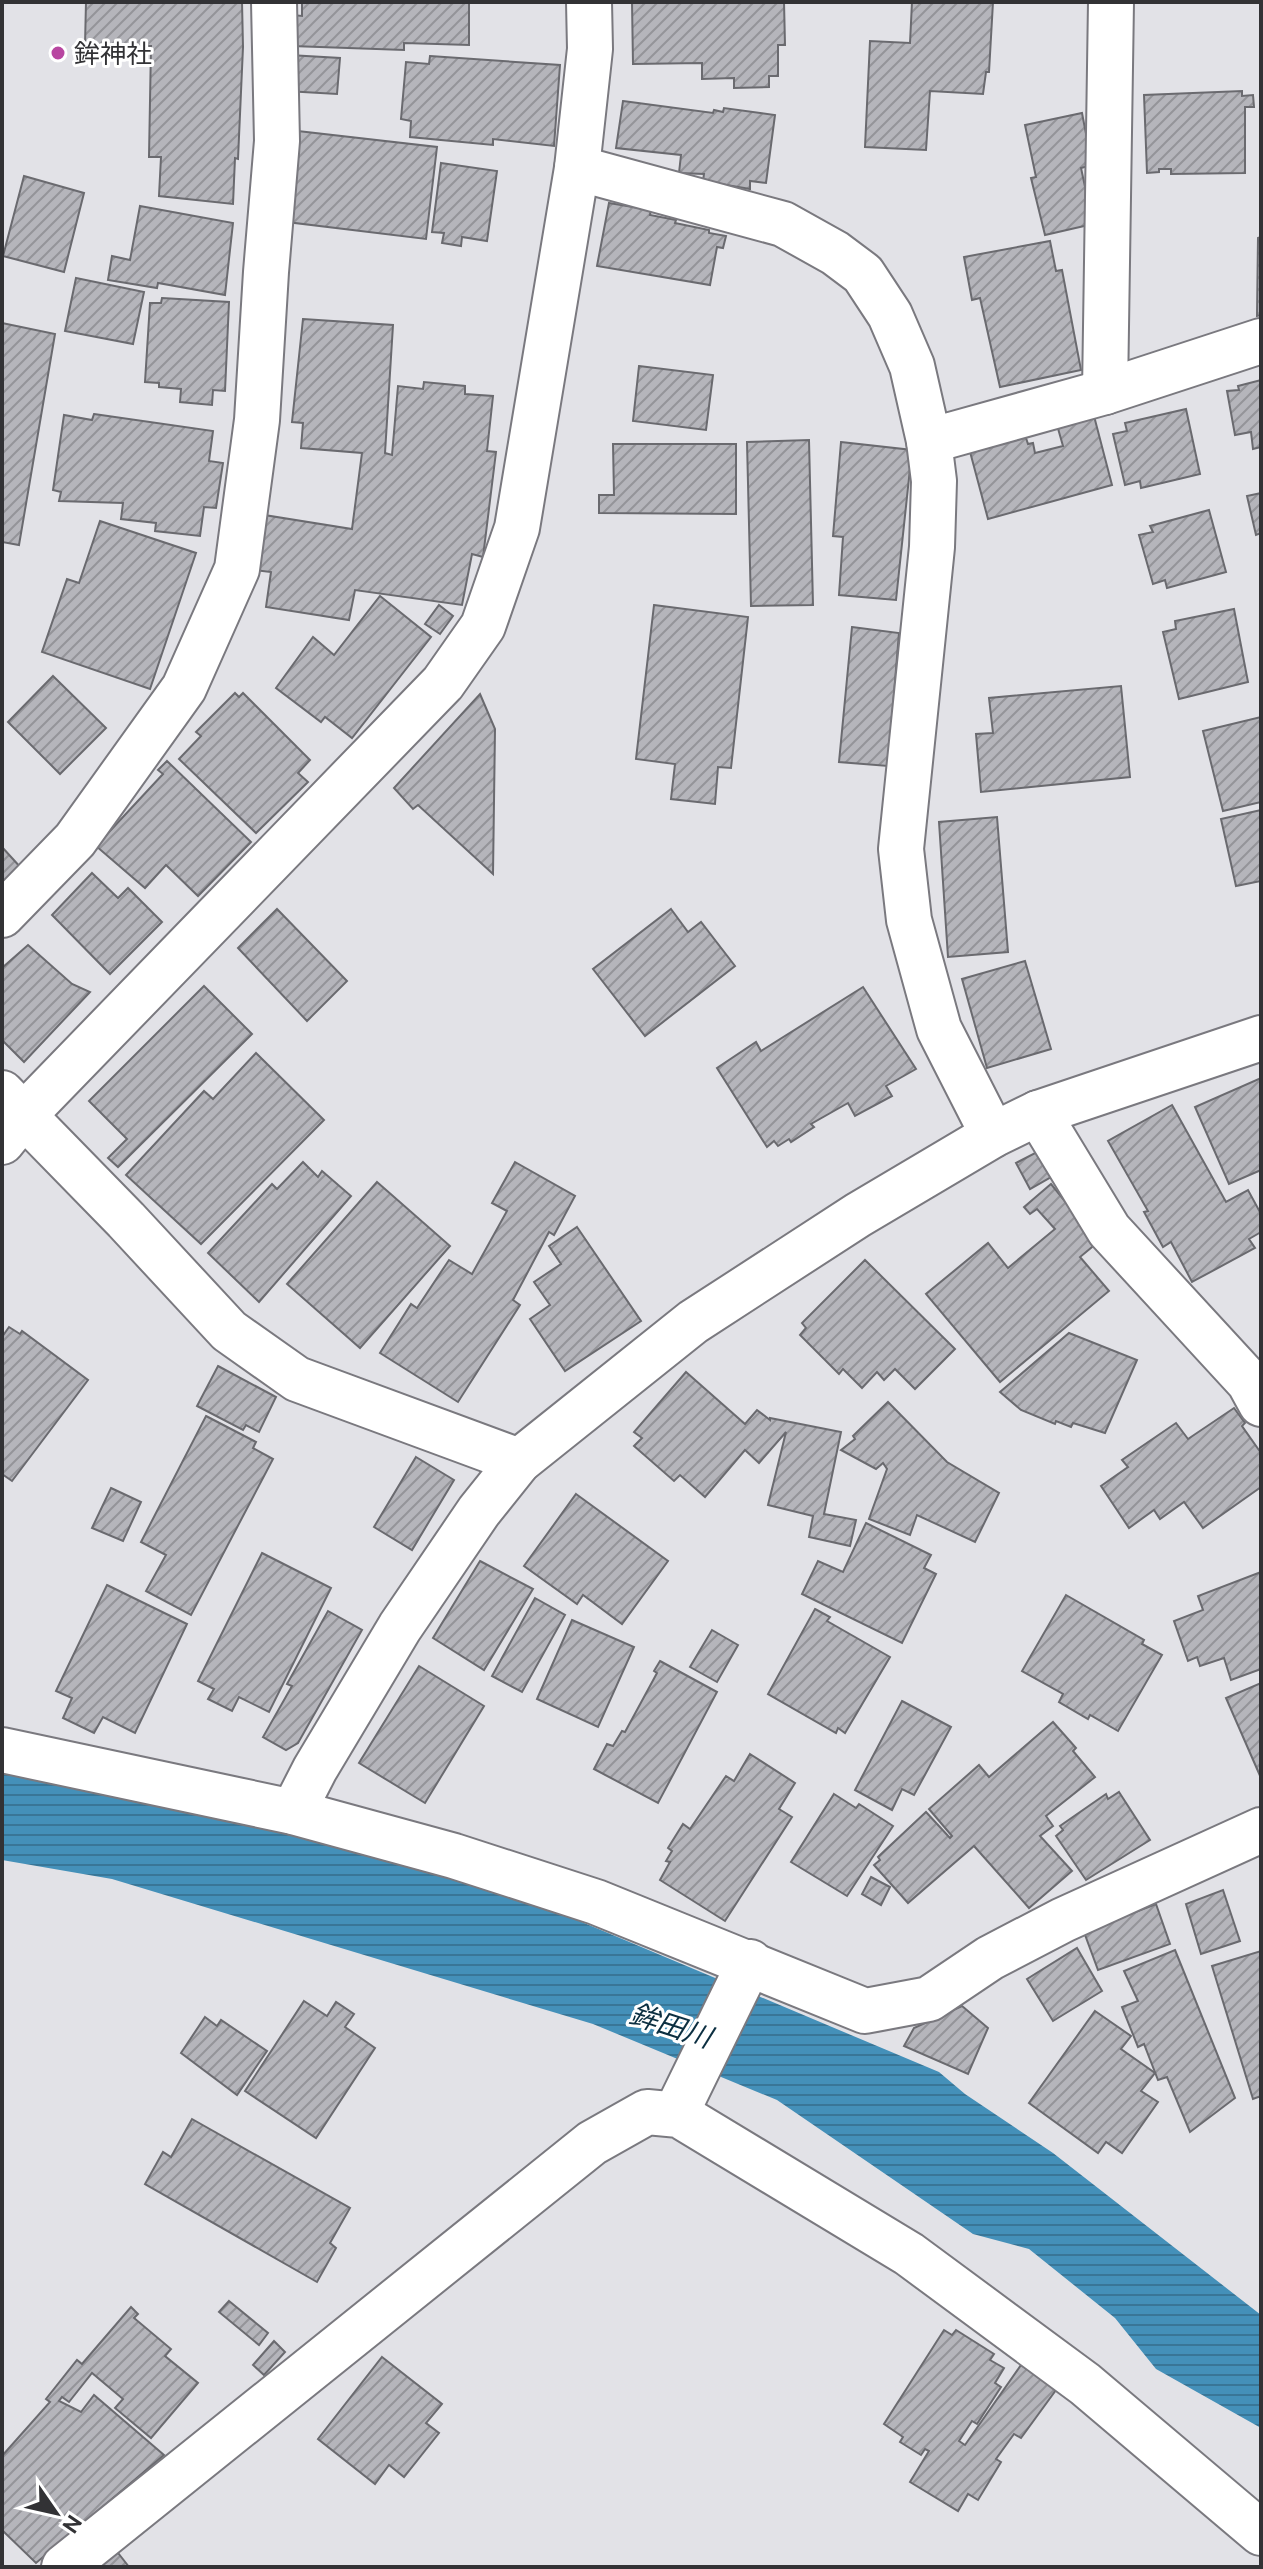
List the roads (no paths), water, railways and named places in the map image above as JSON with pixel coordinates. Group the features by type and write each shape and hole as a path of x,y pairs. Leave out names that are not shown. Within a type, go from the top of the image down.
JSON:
{"street":[{"path":"2,915 75,840 184,688 237,569 257,420 277,141 274,2"},
{"path":"519,1461 297,1379 229,1331 126,1220 9,1117 443,683 483,626 517,528 577,168 590,49 589,2"},
{"path":"1105,392 1111,2"},
{"path":"577,168 783,224 835,253 863,274 890,315 912,366 929,441 934,481 932,547 901,849 909,920 939,1029 993,1135"},
{"path":"929,441 1105,392 1261,341"},
{"path":"293,1812 315,1769 400,1627 479,1511 519,1461 693,1322 858,1215 993,1135 1038,1113 1261,1038"},
{"path":"1038,1113 1109,1230 1249,1382 1261,1404"},
{"path":"2,1750 293,1812 454,1856 596,1902 746,1972 865,2011 929,1999 990,1958 1063,1920 1261,1830"},
{"path":"680,2108 746,1972"},
{"path":"64,2567 592,2143 647,2112 680,2108 909,2254 1085,2384 1261,2533"}],"water":[{"name":"鉾田川","path":"2,1768 292,1829 494,1885 939,2072 965,2094 1053,2153 1261,2315 1261,2428 1156,2369 1115,2318 1029,2249 973,2234 777,2100 593,2024 112,1879 2,1860"}],"place":[{"name":"鉾神社","path":"58,53"}]}
